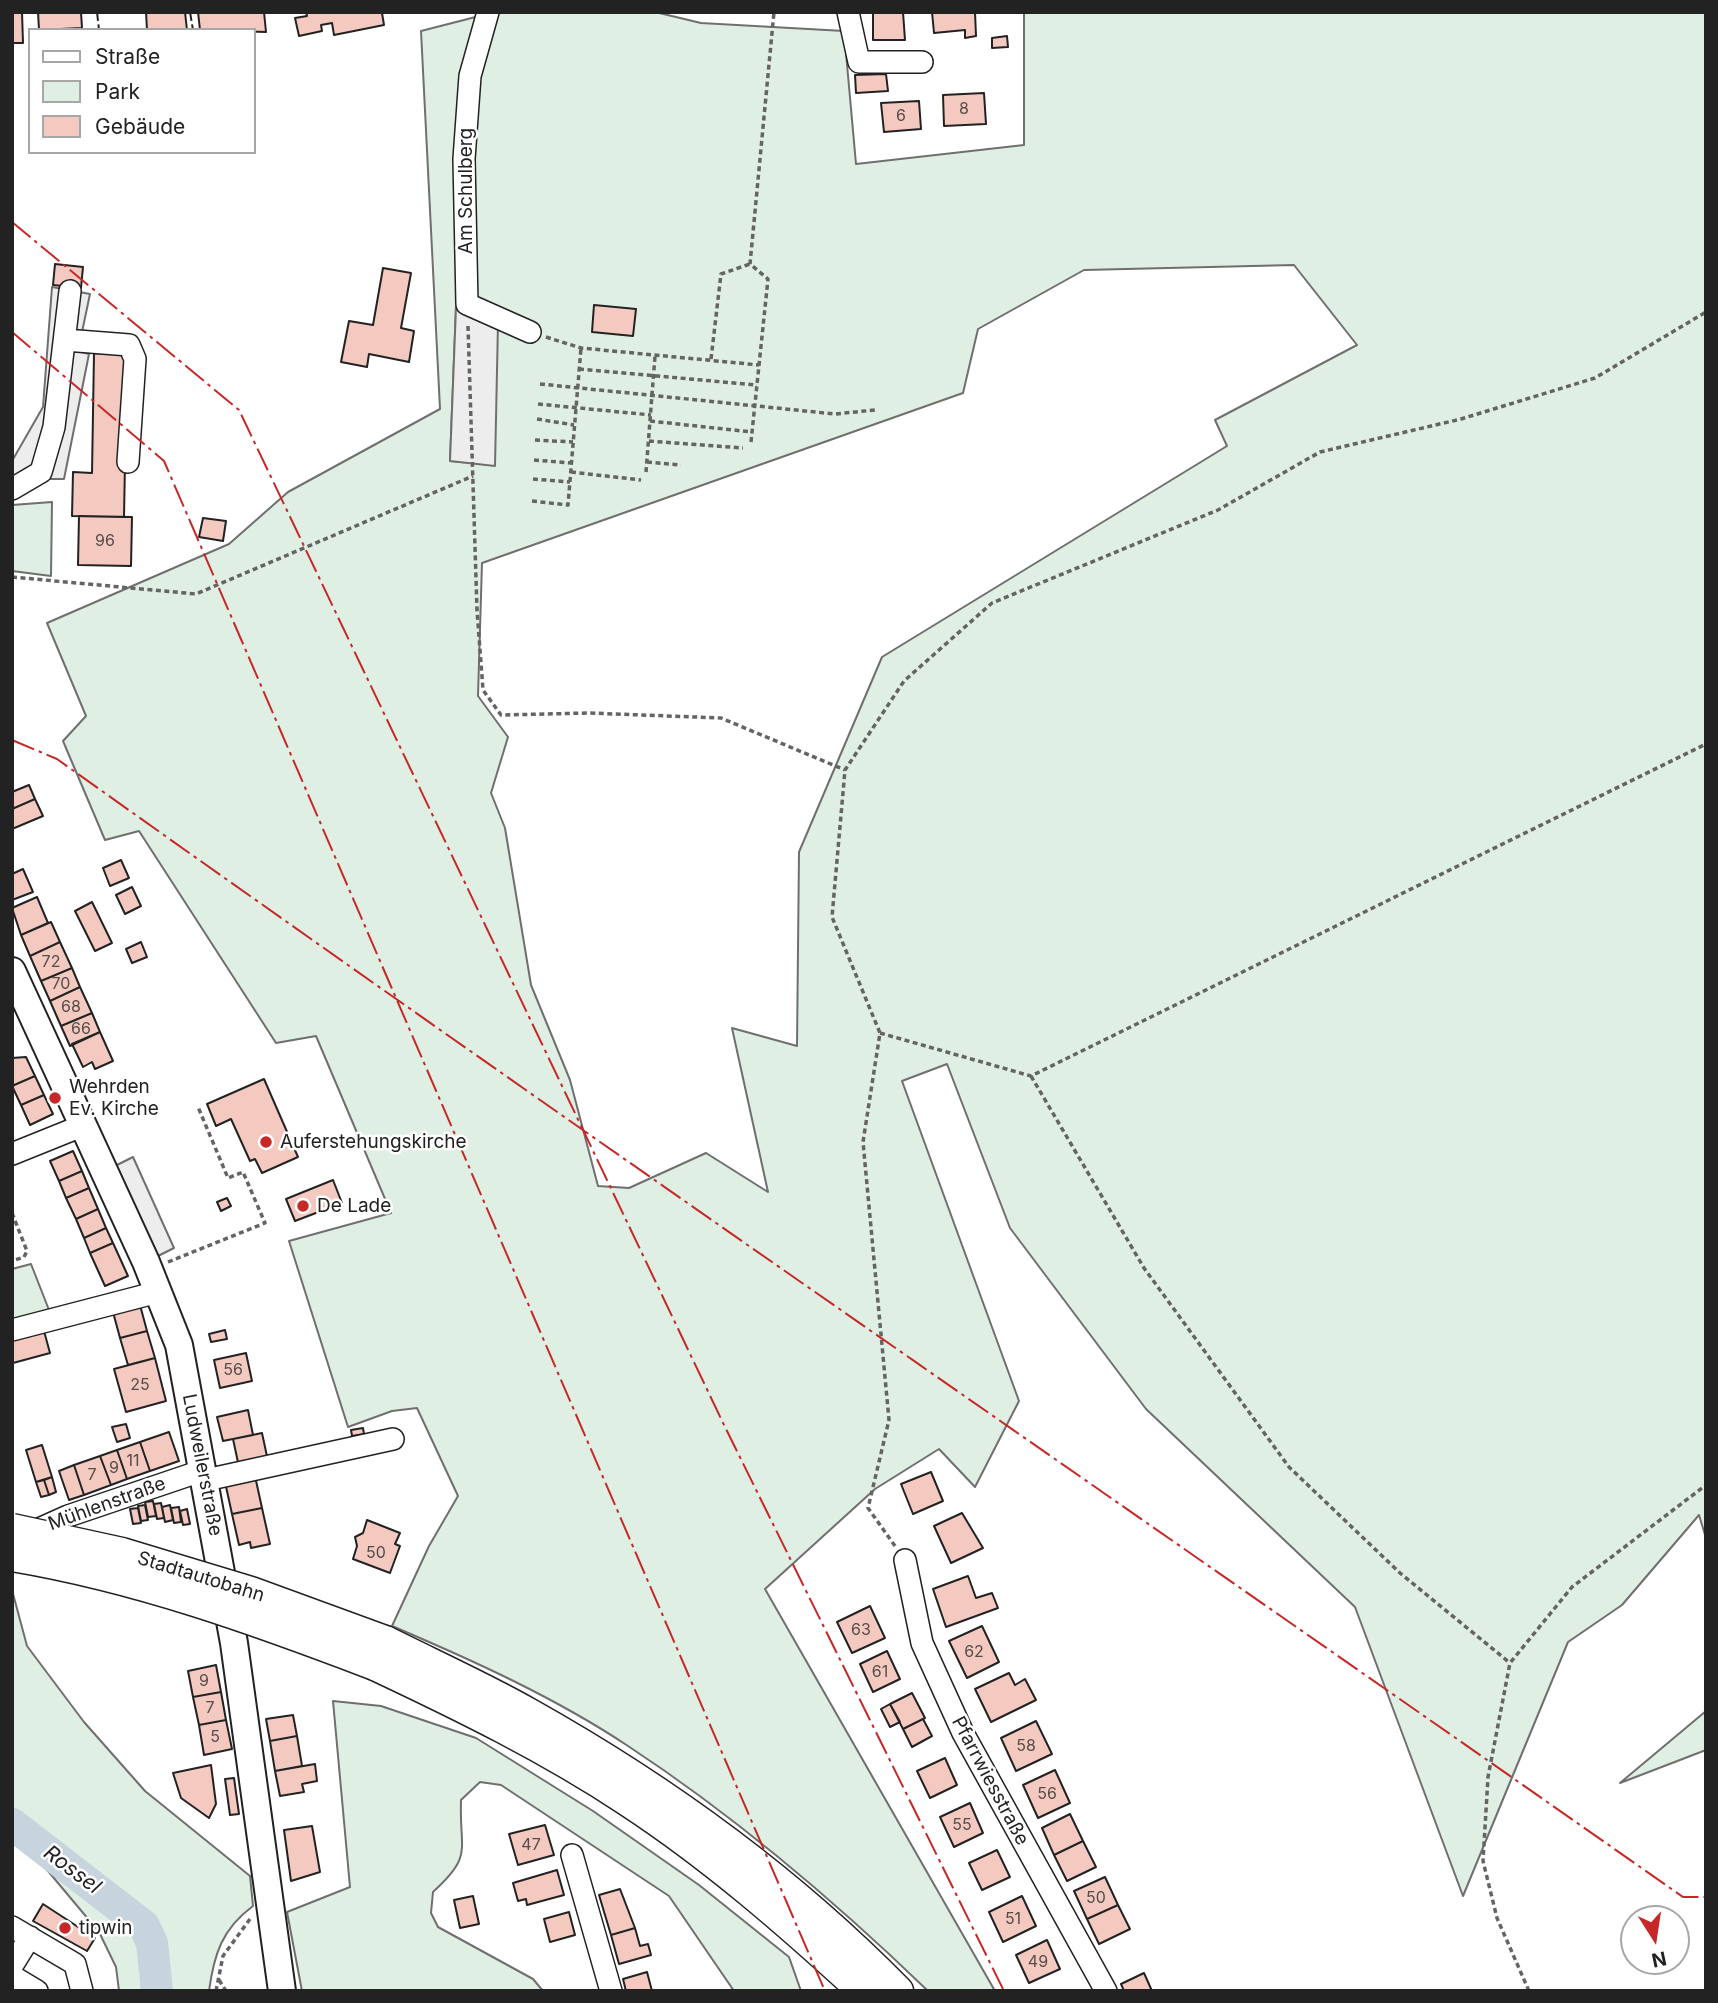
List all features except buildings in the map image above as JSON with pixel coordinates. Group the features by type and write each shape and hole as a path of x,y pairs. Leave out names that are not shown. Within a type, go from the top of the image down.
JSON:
{"highway":[{"name":"Stadtautobahn","path":"12,1529 148,1560 251,1592 380,1653"},
{"path":"12,1556 110,1576 380,1653 527,1712 644,1783 742,1853 824,1922 898,1991"},
{"path":"380,1653 628,1801 728,1874 863,1991"}],"main road":[{"name":"Ludweilerstraße","path":"12,971 154,1280 179,1345 234,1643 282,1991"}],"street":[{"name":"Am Schulberg","path":"467,304 465,145 470,76 488,12"},
{"path":"848,12 859,62 922,62"},
{"path":"12,489 41,472 54,427 69,291"},
{"path":"467,304 530,332"},
{"path":"65,340 129,345 135,359 128,462"},
{"path":"12,1154 84,1125"},
{"path":"12,1330 154,1280"},
{"name":"Mühlenstraße","path":"12,1541 68,1516 205,1475 393,1439"},
{"name":"Pfarrwiesstraße","path":"905,1560 922,1643 963,1733 1106,1991"},
{"path":"572,1855 611,1991"},
{"path":"12,1966 21,1932 75,1964 82,1991"}],"path":[{"path":"750,264 774,12"},
{"path":"711,360 720,274 750,264"},
{"path":"750,264 768,279 751,442"},
{"path":"467,304 472,476 483,690 501,715 589,713 721,718 845,770"},
{"path":"905,1560 868,1508 889,1420 863,1142 880,1034 832,917 845,770 904,681 992,603 1217,509 1320,452 1461,419 1595,378 1706,312"},
{"path":"530,332 581,348 759,365"},
{"path":"532,501 568,505 581,348"},
{"path":"646,472 656,355"},
{"path":"579,369 757,384"},
{"path":"540,384 835,414 875,410"},
{"path":"538,404 651,415"},
{"path":"537,419 575,425"},
{"path":"650,421 752,432"},
{"path":"535,440 573,442"},
{"path":"649,441 743,448"},
{"path":"534,460 571,463"},
{"path":"647,462 681,465"},
{"path":"570,472 641,480"},
{"path":"12,577 196,594 472,476"},
{"path":"533,479 570,482"},
{"path":"880,1034 1031,1076 1706,744"},
{"path":"1031,1076 1144,1268 1289,1467 1400,1573 1510,1662"},
{"path":"154,1280 265,1223 243,1172 228,1178 198,1107"},
{"path":"12,1213 27,1251 24,1257 12,1261"},
{"path":"1529,1991 1497,1919 1483,1861 1488,1777 1510,1662 1572,1587 1706,1485"},
{"path":"216,1991 223,1956 245,1923 270,1907"},
{"path":"219,1980 226,1991"}],"green space":[{"path":"495,12 655,12 701,23 844,31 856,164 1024,145 1024,12 1706,12 1706,1538 1699,1515 1622,1605 1568,1642 1463,1896 1355,1607 1146,1409 1010,1228 947,1064 902,1081 1019,1401 975,1487 939,1449 875,1489 765,1589 995,1991 928,1991 784,1862 668,1773 600,1728 543,1696 392,1626 429,1546 458,1496 417,1408 392,1411 348,1427 289,1241 391,1213 316,1036 276,1043 139,831 105,840 63,741 86,716 47,623 229,544 288,492 440,409 421,31","holes":["1294,265 1357,345 1215,420 1227,446 882,657 799,852 797,1046 732,1028 768,1192 706,1153 629,1188 598,1186 570,1080 531,985 505,828 491,793 508,737 478,696 482,563 963,393 978,329 1084,270","457,307 495,465 450,461"]},
{"path":"52,502 51,576 12,571 12,505"},
{"path":"31,1264 49,1310 12,1320 12,1269"},
{"path":"12,1590 27,1646 84,1722 145,1791 250,1876 253,1906 234,1924 221,1943 209,1991 119,1991 116,1967 99,1932 12,1828"},
{"path":"333,1701 381,1706 476,1738 593,1811 699,1885 789,1957 801,1991 734,1991 669,1896 501,1785 480,1782 461,1800 462,1851 454,1869 433,1892 431,1913 438,1927 533,1979 543,1991 302,1991 287,1912 350,1887"},
{"path":"1706,1711 1706,1750 1620,1783"}],"shaded area":[{"path":"52,287 90,294 78,351 89,354 64,479 12,479 12,461 43,407"},
{"path":"456,307 498,323 495,466 450,461"},
{"path":"133,1157 174,1248 146,1262 105,1171"}],"waterway":[{"name":"Rossel","path":"12,1824 144,1926 152,1943 157,1991"}],"fence":[{"path":"97,12 99,28"},
{"path":"190,12 193,28"}],"power":[{"path":"12,222 239,410 725,1427 1004,1991"},
{"path":"12,332 164,461 825,1991"},
{"path":"12,740 57,759 665,1188 1683,1897 1706,1897"}],"place":[{"name":"Wehrden Ev. Kirche","path":"55,1098"},
{"name":"Auferstehungskirche","path":"266,1142"},
{"name":"De Lade","path":"303,1206"},
{"name":"tipwin","path":"65,1928"}]}
